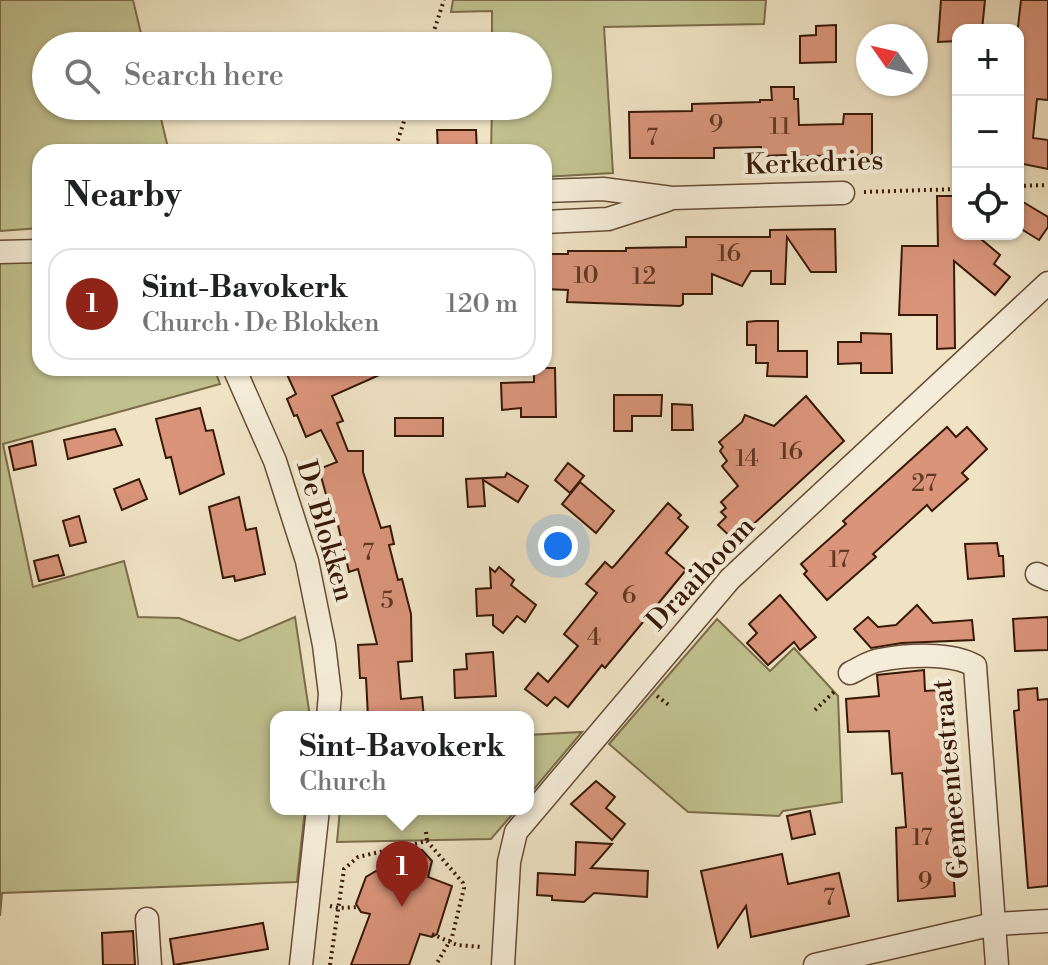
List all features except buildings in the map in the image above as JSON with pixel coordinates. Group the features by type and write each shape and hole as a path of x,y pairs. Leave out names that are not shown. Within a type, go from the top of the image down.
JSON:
{"street":[{"name":"Kerkedries","path":"552,191 603,189 672,198 843,193"},
{"name":"Kerkedries","path":"552,222 608,219 672,198"},
{"path":"0,252 32,251"},
{"name":"Draaiboom","path":"534,811 730,579 1048,283"},
{"name":"De Blokken","path":"238,376 275,461 307,561 324,645 330,694 329,711"},
{"name":"Gemeentestraat","path":"850,673 877,660 947,657 964,659 975,666 997,965"},
{"path":"301,965 317,815"},
{"name":"Draaiboom","path":"504,957 509,862 516,832 530,815"},
{"path":"147,919 150,965"},
{"path":"815,965 994,924 1048,921"}],"path":[{"path":"434,32 444,0"},
{"path":"397,144 404,120"},
{"path":"1024,186 1048,185"},
{"name":"Kerkedries","path":"843,193 952,189"},
{"path":"815,710 850,673"},
{"path":"426,832 427,841 464,888 450,942 436,965"},
{"path":"330,965 344,869 352,860 427,841"},
{"path":"308,899 338,908 359,907"},
{"path":"432,934 504,957"}],"green space":[{"path":"0,0 133,0 141,32 32,32 32,120 161,120 167,144 32,144 32,229 0,231"},
{"path":"453,0 766,0 764,24 604,27 613,173 552,177 552,144 491,144 492,120 552,120 552,32 492,32 492,11 451,12"},
{"path":"0,261 32,262 32,376 217,376 220,384 3,444 33,587 124,561 138,617 179,618 239,641 295,617 309,711 270,711 270,815 304,815 297,882 2,893 0,916"},
{"path":"717,619 770,671 794,648 838,696 842,802 783,811 779,816 688,812 609,744"},
{"path":"582,732 534,789 534,735"},
{"path":"339,815 512,815 491,839 337,842"}],"place":[{"name":"Sint-Bavokerk","path":"402,907"}]}
